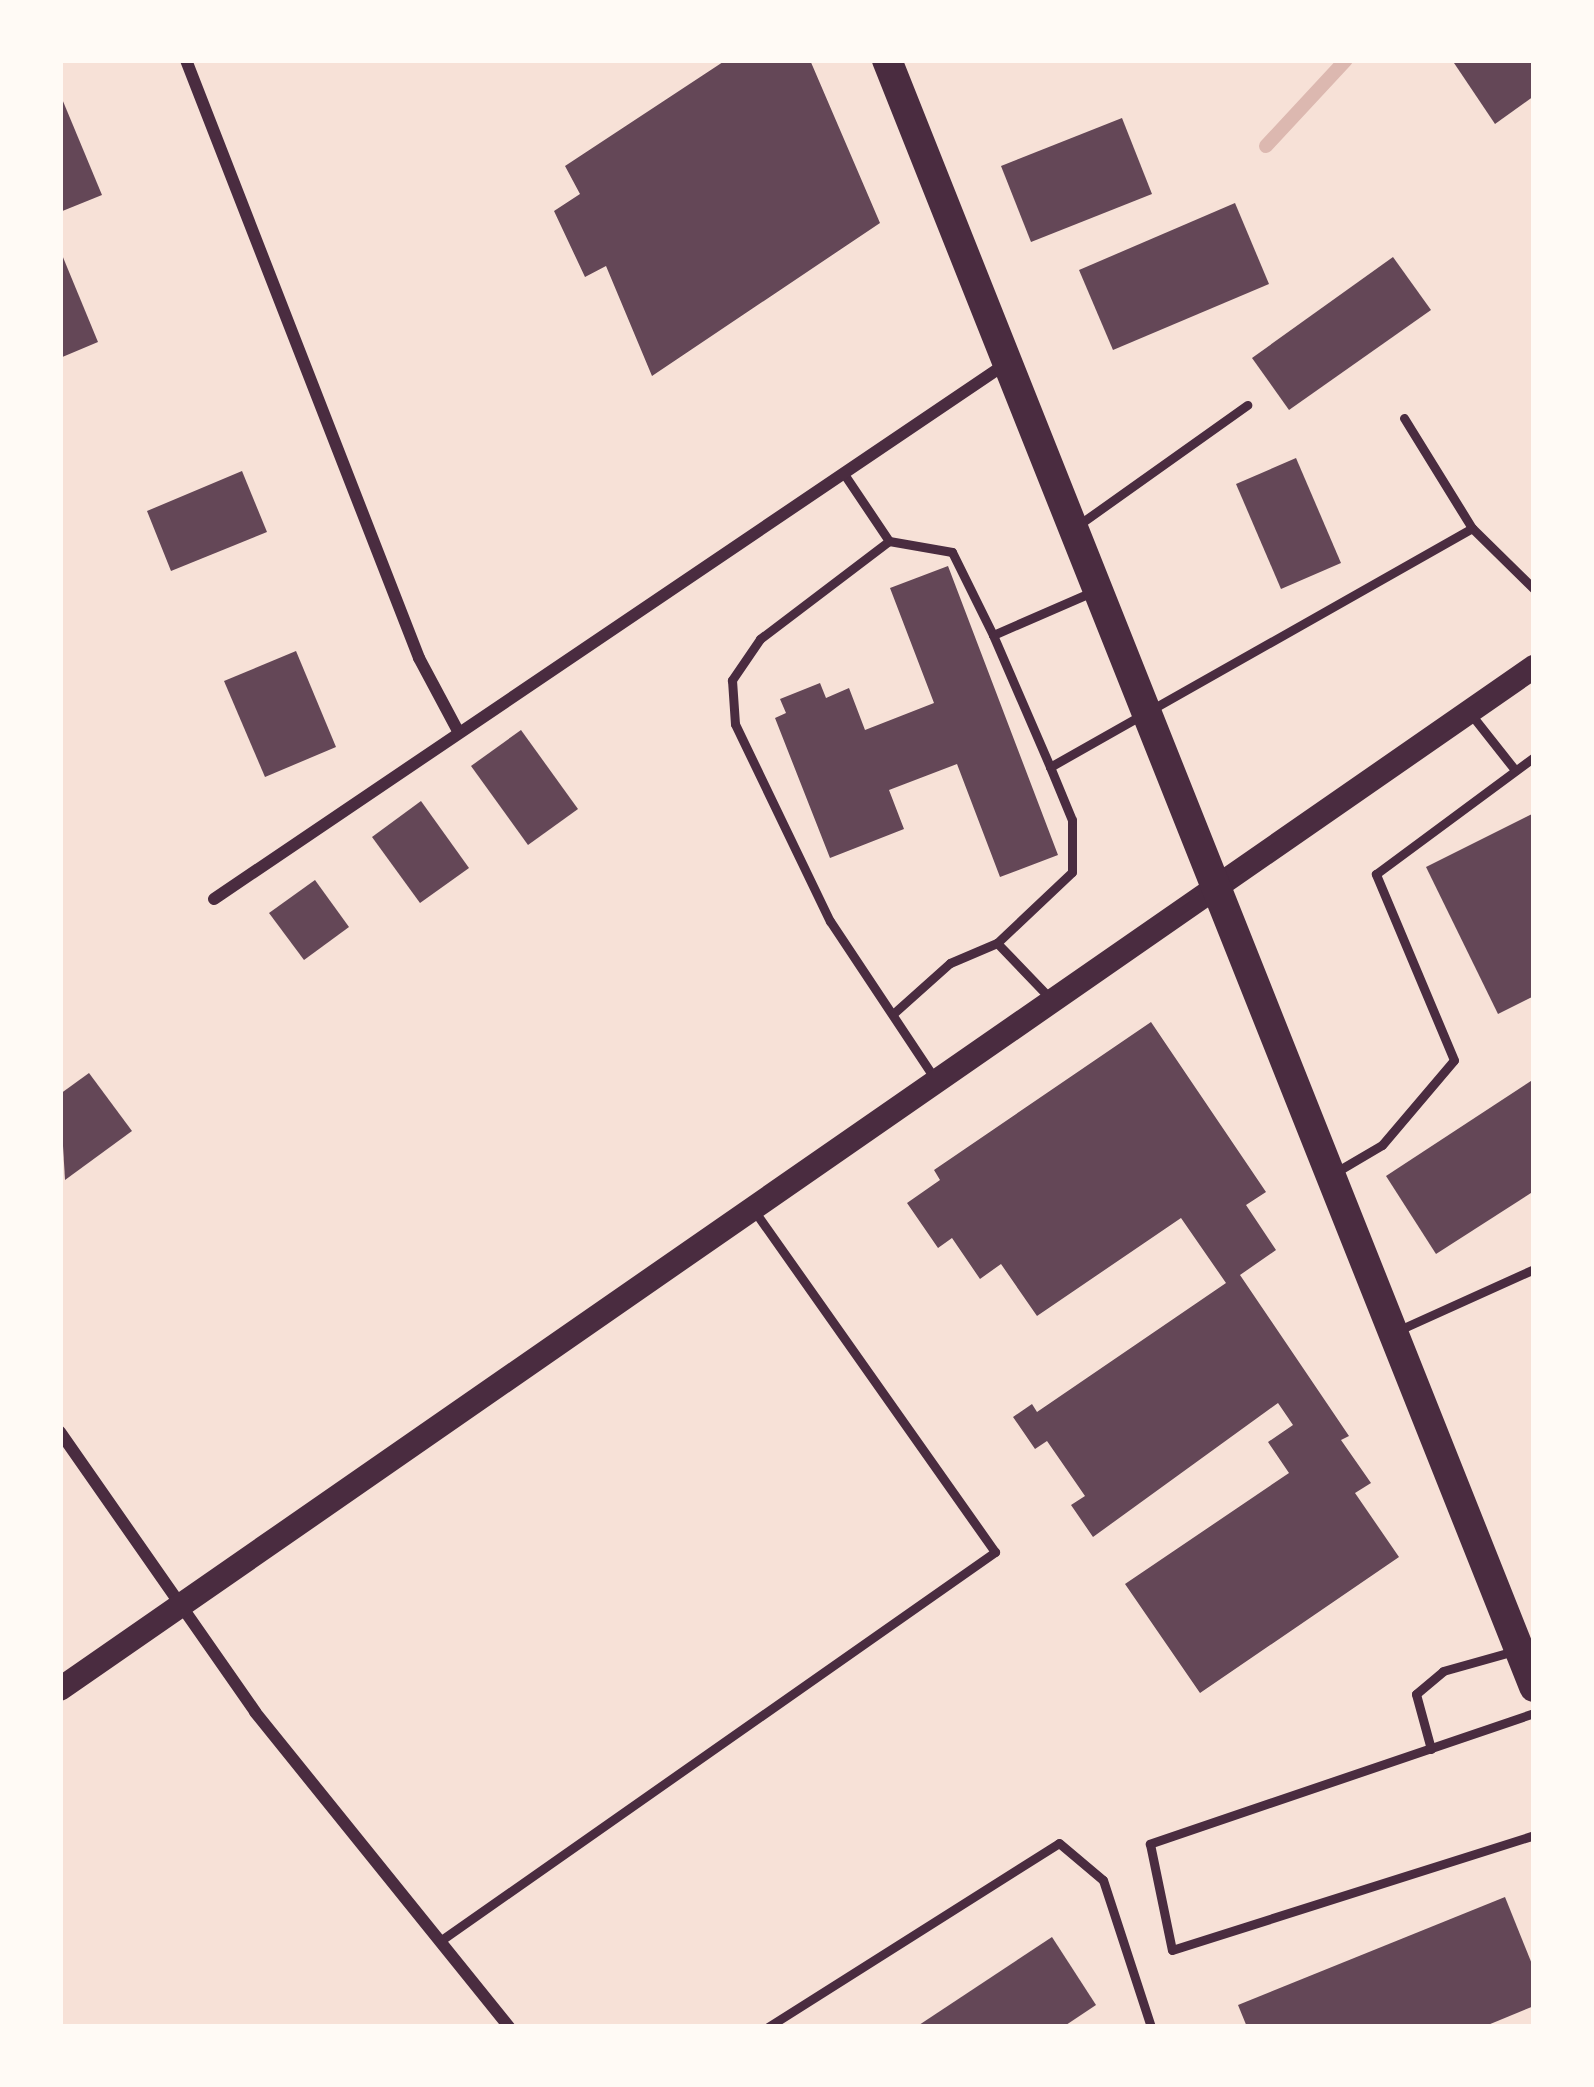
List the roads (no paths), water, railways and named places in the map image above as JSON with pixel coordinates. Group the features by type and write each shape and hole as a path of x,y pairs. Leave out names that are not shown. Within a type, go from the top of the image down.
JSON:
{"main road":[{"path":"887,60 1534,1687"},
{"path":"60,1689 1534,667"}],"street":[{"path":"186,60 403,616 458,731"},
{"path":"214,899 1005,364"},
{"path":"60,1432 177,1606 509,2027"}],"lane":[{"path":"1072,530 1247,404"},
{"path":"1404,418 1472,527 1534,589"},
{"path":"844,475 889,541"},
{"path":"1050,766 1472,527"},
{"path":"894,1013 950,963 997,943 1072,872 1072,820 952,551 889,541 760,639 732,680 735,724 830,921 936,1079"},
{"path":"993,635 1097,590"},
{"path":"1469,712 1515,770"},
{"path":"1331,1175 1382,1145 1454,1060 1376,874 1534,757"},
{"path":"997,943 1052,1001"},
{"path":"440,1941 995,1552 751,1206"},
{"path":"1394,1332 1534,1269"},
{"path":"1432,1748 1416,1694 1443,1671 1520,1650"},
{"path":"1534,1714 1150,1844 1172,1950 1534,1835"},
{"path":"769,2027 1059,1843 1103,1880 1151,2027"}],"waterway":[{"path":"1266,146 1346,60"}]}
